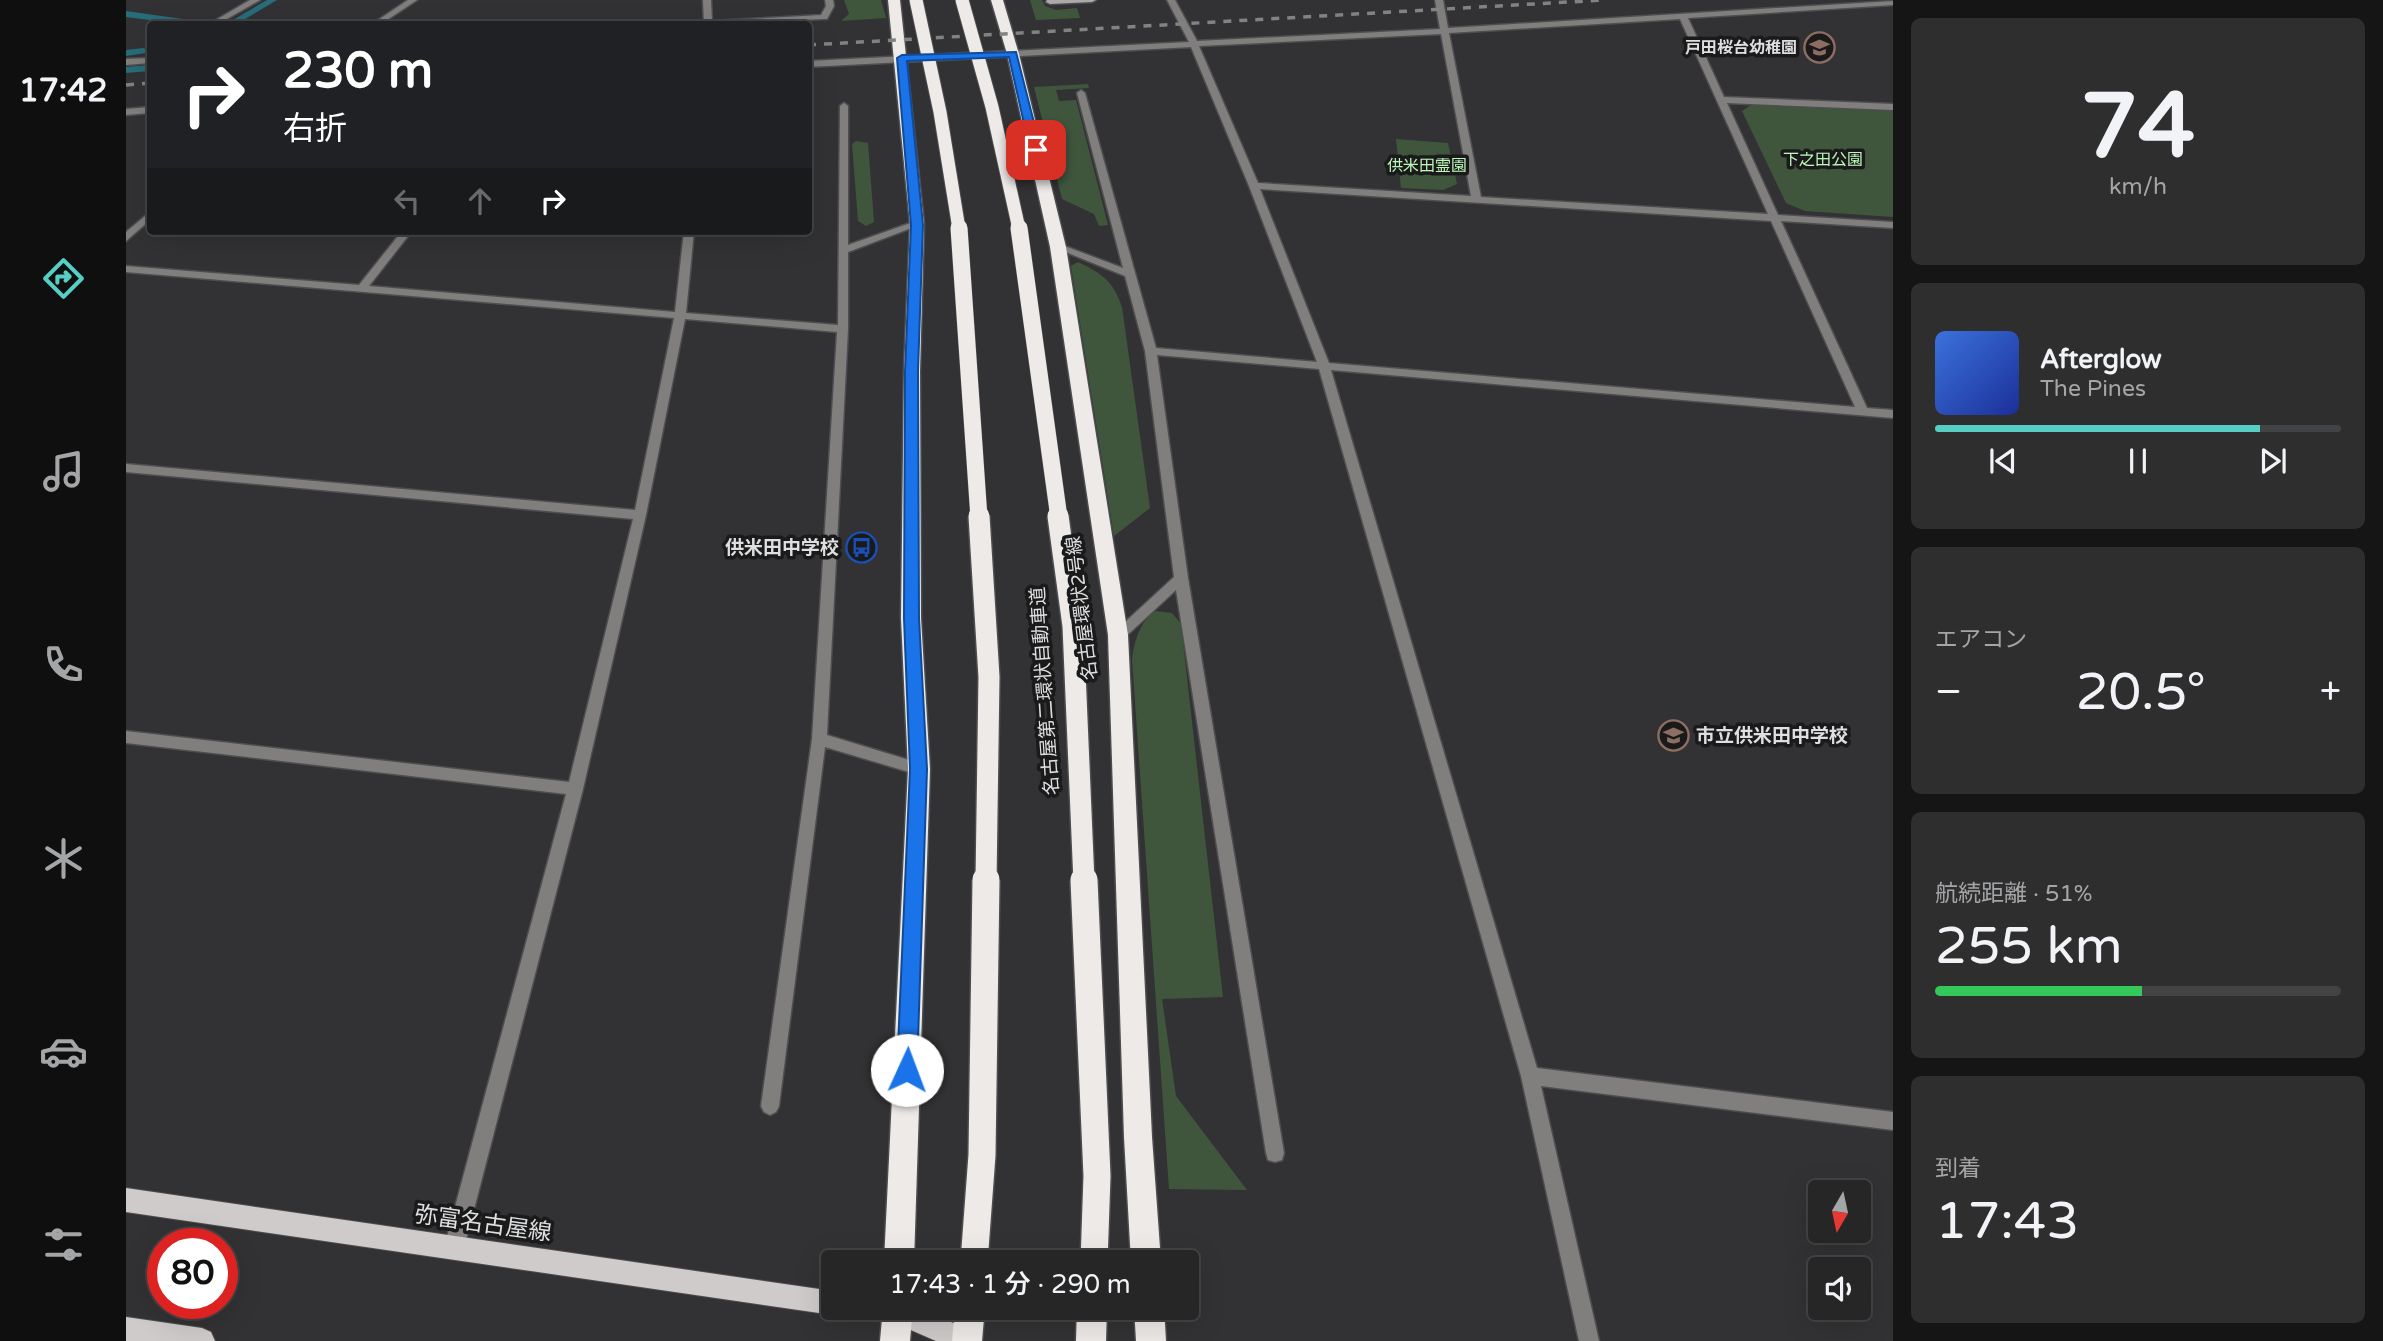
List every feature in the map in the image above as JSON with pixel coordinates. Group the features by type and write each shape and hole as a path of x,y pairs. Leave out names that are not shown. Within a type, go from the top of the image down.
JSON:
{"highway":[{"path":"894,0 917,225 912,371 912,618 919,769 899,1250"},
{"path":"916,0 940,112 962,245 989,677 982,1155 975,1250"},
{"name":"名古屋第二環状自動車道","path":"962,0 992,107 1022,242 1073,626 1097,1176 1094,1250"},
{"name":"名古屋環状2号線","path":"996,0 1013,54 1058,247 1118,635 1138,1137 1145,1250"},
{"path":"967,1341 969,1320"},
{"path":"1091,1341 1092,1320"},
{"path":"1150,1320 1151,1341"}],"main road":[{"name":"弥富名古屋線","path":"126,1200 821,1301"},
{"path":"897,1320 967,1341"},
{"path":"126,1329 202,1341"}],"street":[{"path":"218,21 256,0"},
{"path":"381,21 413,0"},
{"path":"707,0 709,21"},
{"path":"758,21 824,17 830,6 829,0"},
{"path":"1050,1 1092,0"},
{"path":"1171,0 1194,44 1254,186 1324,365 1530,1076 1589,1341"},
{"path":"1439,0 1477,200"},
{"path":"812,64 1444,31 1893,3"},
{"path":"1683,17 1863,411"},
{"path":"126,62 147,60"},
{"path":"1081,93 1151,351 1181,578 1275,1153"},
{"path":"1721,100 1893,107"},
{"path":"769,1106 819,739 844,328 844,106"},
{"path":"126,112 147,110"},
{"path":"1254,186 1893,225"},
{"path":"126,238 147,218"},
{"path":"844,250 917,225"},
{"path":"362,288 404,235"},
{"path":"454,1248 575,789 640,515 680,315 689,235"},
{"path":"1058,247 1130,274"},
{"path":"126,269 844,328"},
{"path":"1151,351 1893,414"},
{"path":"126,468 640,515"},
{"path":"1118,635 1181,578"},
{"path":"126,737 575,789"},
{"path":"819,739 919,769"},
{"path":"1530,1076 1893,1121"}],"green space":[{"path":"844,0 881,0 886,18 841,21 849,14"},
{"path":"1030,0 1042,0 1045,6 1056,10 1077,8 1080,18 1036,20"},
{"path":"1088,84 1089,88 1056,90 1059,101 1076,100 1108,225 1099,226 1094,214 1062,199 1034,87"},
{"name":"下之田公園","path":"1751,105 1893,111 1893,217 1805,211 1786,203 1742,111"},
{"name":"供米田霊園","path":"1396,139 1448,143 1457,184 1443,190 1401,188"},
{"path":"856,141 868,143 874,222 866,226 858,221 852,144"},
{"path":"1078,262 1106,279 1122,307 1150,508 1114,536 1071,266"},
{"path":"1154,611 1172,613 1181,624 1223,997 1162,999 1176,1096 1247,1190 1169,1189 1132,659 1138,633"}],"waterway":[{"path":"236,21 273,0"},
{"path":"126,14 176,21"},
{"path":"126,53 143,51"},
{"path":"126,70 147,68"}],"railway":[{"path":"812,45 1604,0"},
{"path":"126,85 147,83"}],"place":[{"name":"戸田桜台幼稚園","path":"1820,48"},
{"name":"供米田中学校","path":"862,548"},
{"name":"市立供米田中学校","path":"1673,736"}],"route":[{"path":"907,1070 919,769 912,618 912,371 917,225 902,58 1013,54 1036,150"}]}
